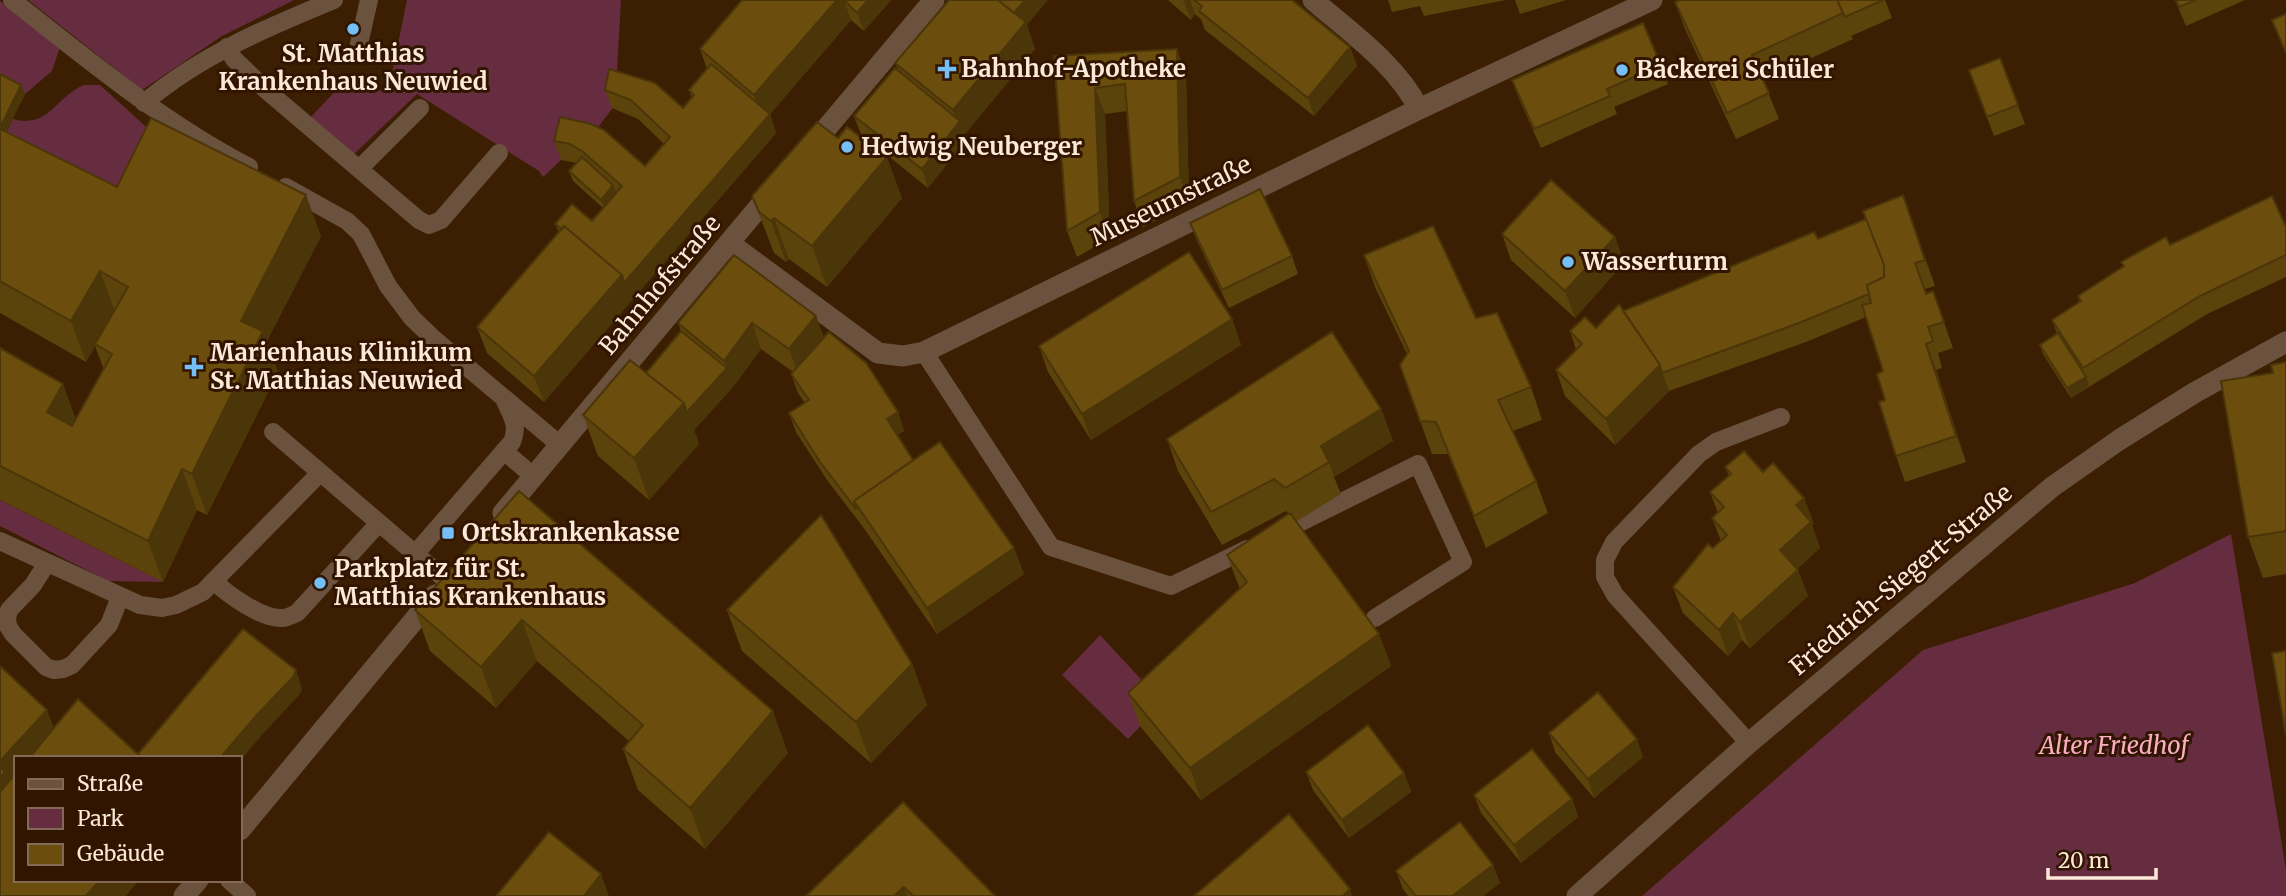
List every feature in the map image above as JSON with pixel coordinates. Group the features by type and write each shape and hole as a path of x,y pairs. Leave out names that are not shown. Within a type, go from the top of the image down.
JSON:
{"street":[{"name":"Bahnhofstraße","path":"490,528 934,0"},
{"path":"1313,0 1395,72 1410,91 1419,109"},
{"name":"Museumstraße","path":"729,243 878,353 903,356 924,352 1419,109 1652,0"},
{"name":"Friedrich-Siegert-Straße","path":"1577,896 1749,743 2052,487 2119,440 2194,393 2286,342"},
{"path":"242,828 451,575"},
{"path":"184,896 196,882"}],"lane":[{"path":"12,0 144,103 206,145 332,211 354,228 371,250 393,294 412,318 560,445"},
{"path":"144,103 171,81 227,47 260,30 334,0"},
{"path":"359,44 369,0"},
{"path":"227,47 242,68 419,220 429,225 441,219 499,153"},
{"path":"359,169 420,108"},
{"path":"924,352 1051,547 1171,586 1418,464 1463,562 1375,618"},
{"path":"415,554 504,451 516,433 504,397"},
{"path":"1749,743 1615,595 1605,577 1605,560 1614,542 1699,454 1716,442 1781,417"},
{"path":"273,432 320,473 374,530 451,575"},
{"path":"504,451 533,476"},
{"path":"0,541 139,605 162,608 190,600 214,581 320,473"},
{"path":"214,581 236,601 283,618 297,613 374,530"},
{"path":"47,563 33,585 9,610 7,618 13,634 46,667 54,670 72,665 109,625 120,597"},
{"path":"231,882 247,896"}],"green space":[{"path":"28,0 294,0 222,36 142,90"},
{"path":"407,0 621,0 616,88 612,109 588,140 567,136 561,160 543,177 539,171 417,94 353,155 310,118 343,83 388,92"},
{"path":"0,1 60,47 52,71 25,94 0,82"},
{"path":"84,85 100,85 165,144 132,229 0,145 13,119 25,121 44,116 74,90"},
{"path":"0,500 163,582 108,581 0,526"},
{"name":"Alter Friedhof","path":"2231,534 2286,870 2286,896 1642,896 1923,650 2135,583"},
{"path":"1100,635 1163,703 1128,739 1062,675"}],"building":[{"path":"742,0 837,0 754,95 700,49"},
{"path":"844,0 868,0 857,13"},
{"path":"949,0 998,0 1026,22 953,110 895,63"},
{"path":"998,0 1025,0 1014,13"},
{"path":"1194,0 1292,0 1350,47 1308,98 1199,11 1202,6"},
{"path":"1837,0 1843,13 1752,55 1769,93 1727,113 1675,2"},
{"path":"1837,0 1883,0 1845,17"},
{"path":"2176,0 2196,0 2179,7"},
{"path":"2286,14 2286,53 2272,20"},
{"path":"1643,23 1661,65 1607,89 1610,96 1534,129 1512,80"},
{"path":"1177,49 1180,177 1134,201 1125,84 1095,88 1100,212 1067,231 1054,56"},
{"path":"2000,58 2018,105 1987,117 1969,70"},
{"path":"711,64 770,114 624,283 622,275 564,226 562,229 555,224 572,204 592,221 622,186 583,152 570,144 554,141 560,117 604,130 645,166 670,137 631,100 605,90 609,69 655,83 683,108 694,95 689,90"},
{"path":"895,68 960,121 922,169 854,116"},
{"path":"0,74 21,85 0,128"},
{"name":"Marienhaus Klinikum St. Matthias Neuwied","path":"151,118 306,195 241,321 263,331 192,474 182,469 148,541 0,466 0,348 63,384 47,412 72,426 112,354 95,344 128,287 100,271 71,321 0,281 0,129 117,187"},
{"path":"817,122 838,138 847,127 887,157 812,246 774,218 771,221 759,212 752,196"},
{"path":"582,157 613,185 601,200 569,171"},
{"path":"1551,180 1615,237 1565,291 1502,234"},
{"path":"1260,189 1292,256 1222,290 1190,223"},
{"path":"1903,195 1925,260 1915,263 1926,294 1933,291 1944,322 1928,327 1933,341 1926,344 1956,436 1896,456 1879,402 1885,400 1877,374 1883,371 1862,305 1871,303 1867,285 1884,277 1884,265 1863,211"},
{"path":"2272,196 2286,227 2286,255 2200,296 2083,368 2052,320 2081,301 2078,296 2124,266 2121,262 2166,237 2170,245"},
{"path":"1866,219 1884,265 1884,277 1867,285 1869,294 1799,323 1662,373 1660,365 1623,311 1814,232 1818,239"},
{"path":"564,226 622,275 534,376 477,327"},
{"path":"1433,226 1476,318 1497,313 1531,387 1498,400 1536,481 1474,516 1436,422 1420,421 1400,365 1409,351 1364,255"},
{"path":"1189,252 1232,319 1082,414 1039,346"},
{"path":"734,255 816,316 789,349 752,323 724,361 678,323"},
{"path":"1619,304 1660,365 1606,419 1556,370 1582,344 1570,331 1585,317 1596,328"},
{"path":"681,331 727,368 687,412 684,403 646,373"},
{"path":"829,332 866,363 898,412 887,419 913,460 854,501 856,509 820,462 789,413 809,400 791,374"},
{"path":"1332,332 1381,409 1321,446 1329,462 1285,488 1274,479 1211,512 1167,439"},
{"path":"2058,333 2086,377 2067,388 2040,345"},
{"path":"630,360 684,403 634,458 583,415"},
{"path":"2286,362 2286,531 2248,537 2221,381 2273,373 2271,365"},
{"path":"940,442 1014,548 927,608 854,501"},
{"path":"1744,451 1763,472 1773,463 1804,498 1796,505 1811,522 1780,550 1798,570 1740,622 1733,613 1719,630 1673,587 1708,544 1713,548 1727,535 1712,518 1724,507 1710,492 1731,474 1725,467"},
{"path":"519,491 773,711 690,808 623,749 643,725 522,620 481,667 415,610"},
{"path":"1290,513 1379,634 1190,768 1128,693 1247,582 1227,555"},
{"path":"821,515 912,664 856,722 727,610"},
{"path":"243,629 296,670 294,676 222,756 138,754"},
{"path":"2286,651 2286,735 2272,653"},
{"path":"0,666 47,710 0,761"},
{"path":"1598,692 1637,739 1588,779 1549,733"},
{"path":"78,699 140,756 31,756"},
{"path":"1368,725 1404,773 1342,820 1306,772"},
{"path":"1532,749 1572,799 1514,845 1474,795"},
{"path":"14,775 14,882 98,882 86,896 0,896 0,792"},
{"path":"903,802 995,896 913,896 904,887 894,896 806,896"},
{"path":"1289,814 1350,889 1343,896 1194,896"},
{"path":"1460,822 1493,865 1452,896 1416,896 1396,871"},
{"path":"549,832 601,874 584,896 496,896"}],"place":[{"name":"St. Matthias Krankenhaus Neuwied","path":"353,29"},
{"name":"Bahnhof-Apotheke","path":"947,69"},
{"name":"Bäckerei Schüler","path":"1622,70"},
{"name":"Hedwig Neuberger","path":"847,147"},
{"name":"Wasserturm","path":"1568,262"},
{"name":"Marienhaus Klinikum St. Matthias Neuwied","path":"194,367"},
{"name":"Ortskrankenkasse","path":"448,533"},
{"name":"Parkplatz für St. Matthias Krankenhaus","path":"320,583"}]}
